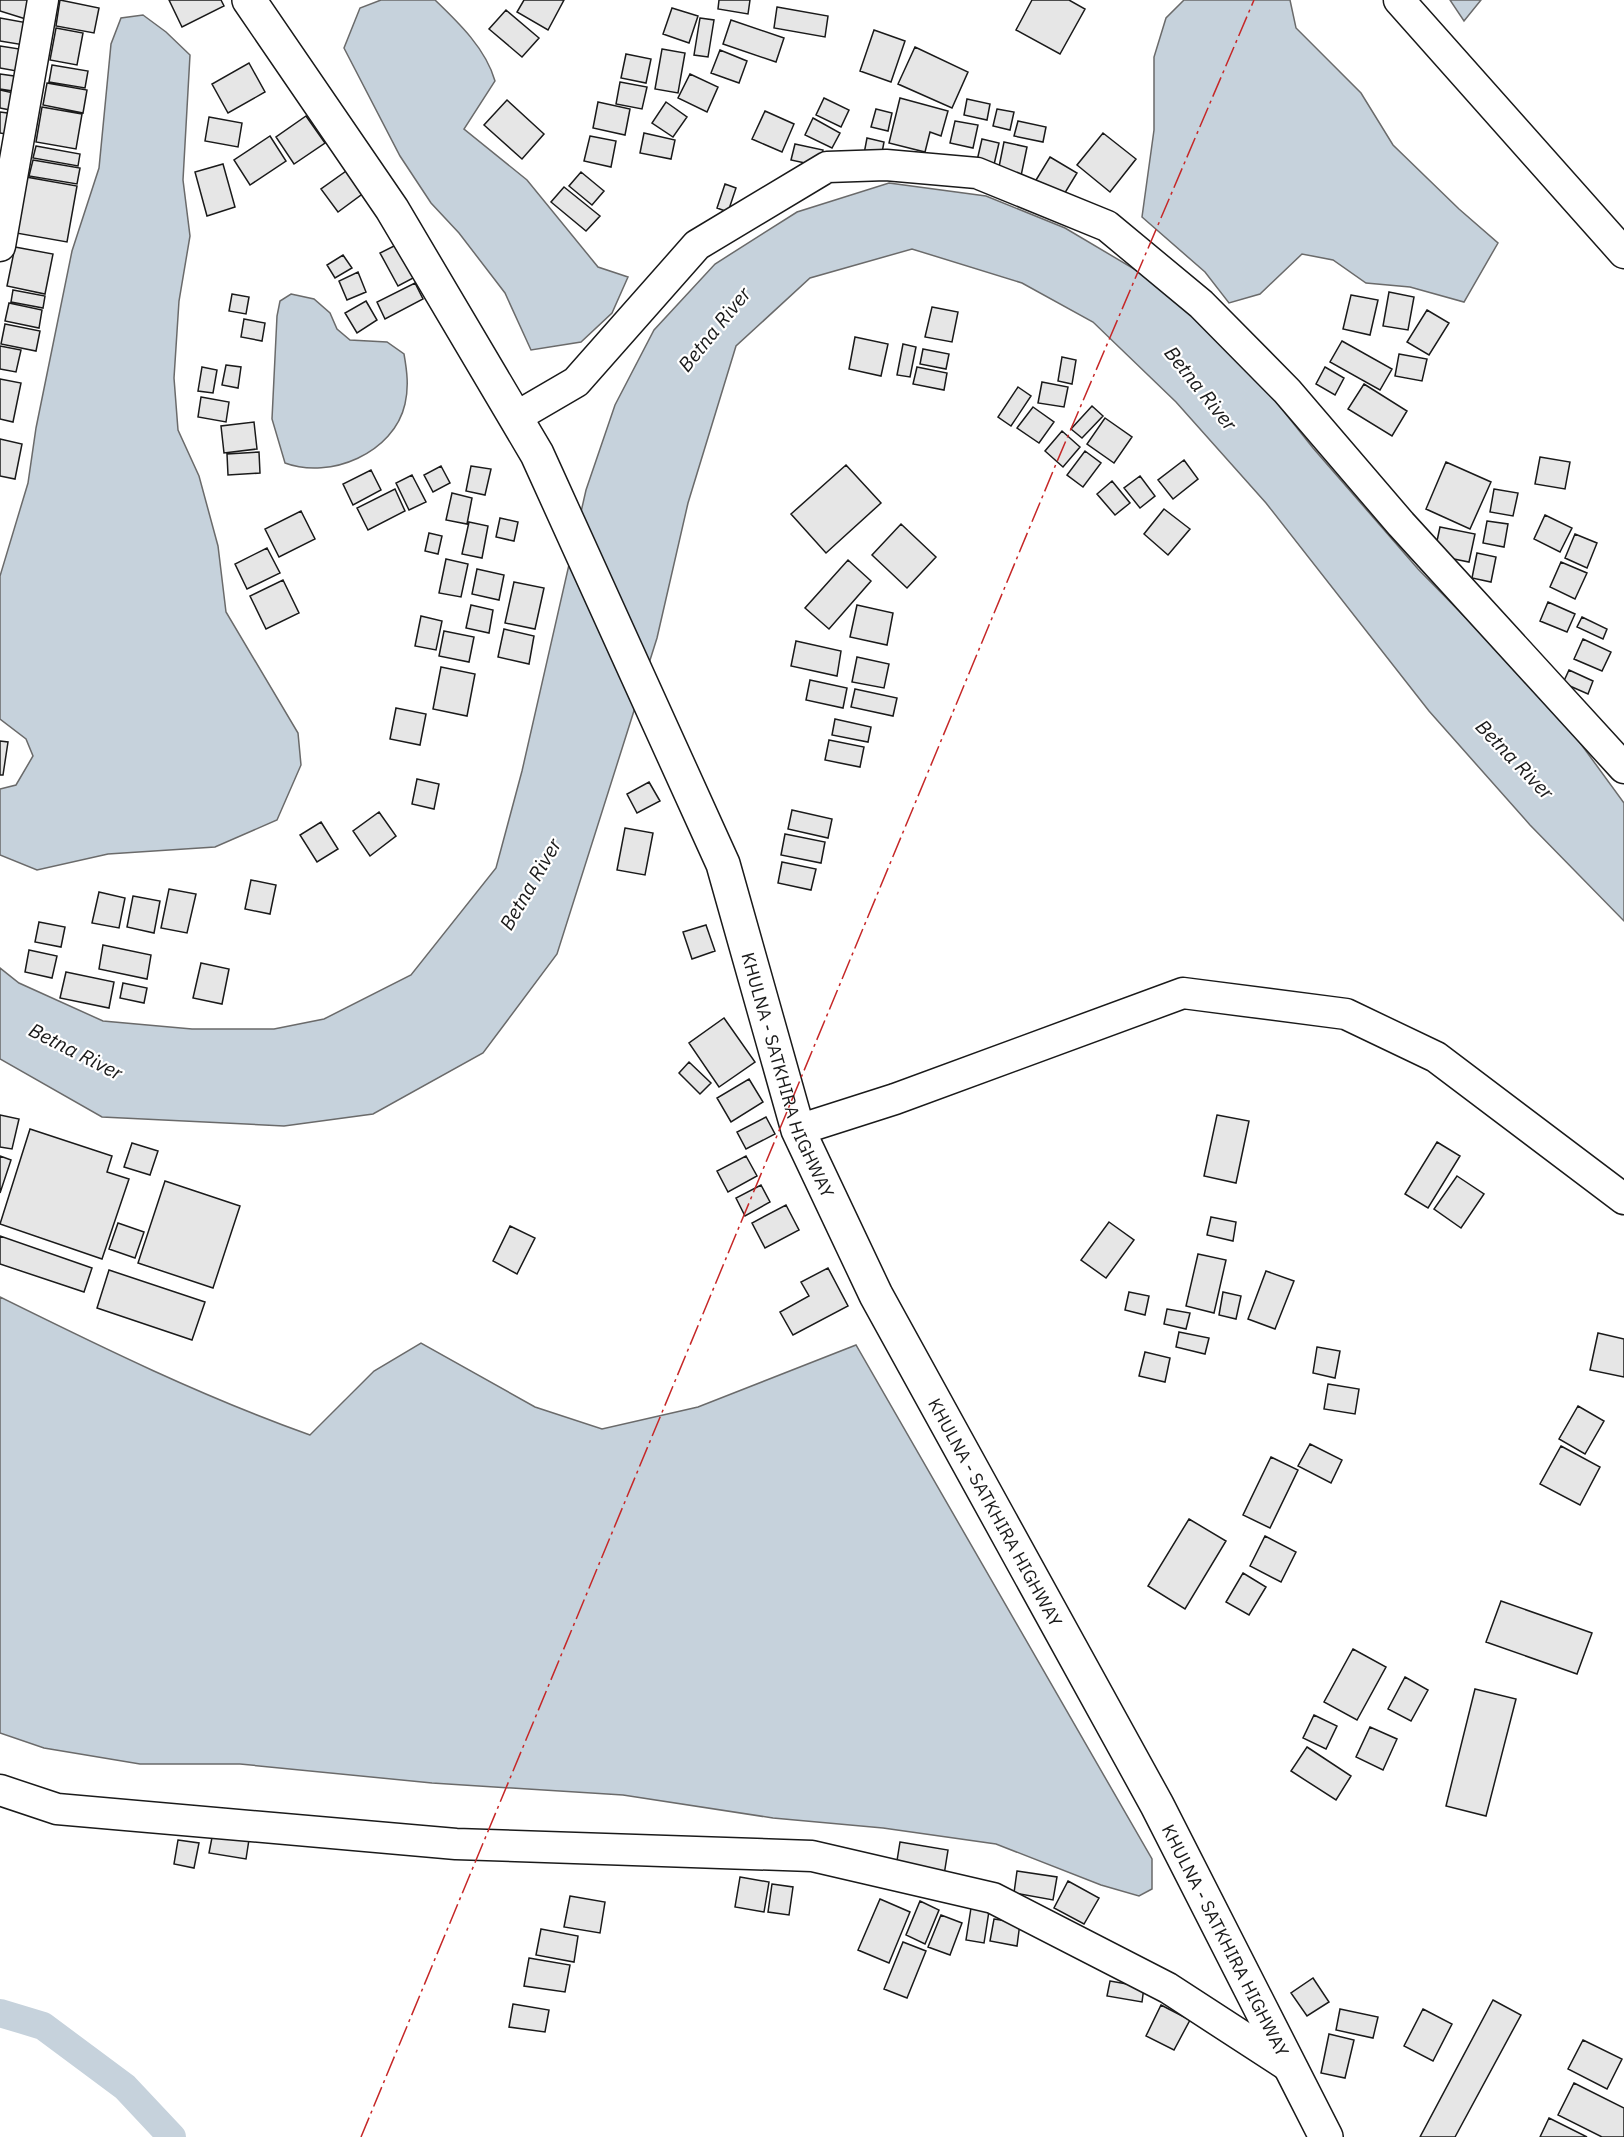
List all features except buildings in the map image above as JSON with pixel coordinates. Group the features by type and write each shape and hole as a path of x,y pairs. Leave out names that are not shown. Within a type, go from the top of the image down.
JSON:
{"highway":[{"name":"KHULNA - SATKHIRA HIGHWAY","path":"249,0 392,208 537,454 723,864 798,1130 876,1295 1157,1805 1326,2137"}],"street":[{"path":"0,246 43,0"},
{"path":"1399,0 1624,253"},
{"path":"516,417 576,382 698,245 827,167 886,165 977,173 1107,226 1201,304 1287,391 1401,524 1624,768"},
{"path":"798,1130 895,1099 1183,993 1346,1014 1436,1057 1624,1199"},
{"path":"0,1790 57,1809 456,1844 812,1856 993,1898 1168,1988 1291,2068"}],"water":[{"path":"381,0 435,0 462,27 485,58 495,81 464,129 527,180 598,267 628,277 612,313 581,342 531,350 505,293 459,233 431,203 400,156 344,48 360,8"},
{"path":"1184,0 1290,0 1296,28 1361,93 1393,145 1498,243 1464,302 1410,287 1366,283 1333,260 1302,254 1260,294 1229,303 1205,272 1142,217 1154,130 1154,57 1166,18"},
{"path":"1450,0 1481,0 1464,21"},
{"path":"143,15 166,32 190,55 183,180 190,236 179,301 174,378 178,430 199,476 218,546 226,612 298,733 301,765 277,820 215,847 108,854 37,870 0,855 0,789 16,785 33,756 26,739 0,719 0,576 28,483 36,428 72,251 99,168 111,44 121,18"},
{"name":"Betna River","path":"889,183 986,196 1065,228 1173,292 1238,354 1313,448 1418,569 1511,664 1578,740 1624,803 1624,921 1530,825 1429,711 1266,503 1176,402 1093,322 1022,283 912,249 810,278 736,346 688,503 657,638 557,954 483,1053 373,1114 284,1126 102,1117 0,1059 0,968 19,983 103,1021 192,1029 274,1029 324,1019 411,975 496,868 522,771 586,490 615,405 654,330 715,264 797,212"},
{"path":"291,294 314,299 330,313 337,329 350,340 387,342 404,354 407,391 399,421 374,449 340,465 321,468 285,463 272,419 277,316 280,301"},
{"path":"0,1297 192,1388 310,1435 374,1371 421,1343 535,1407 602,1429 698,1407 856,1345 1152,1859 1152,1889 1139,1896 1101,1885 996,1844 883,1828 773,1818 623,1795 432,1783 240,1764 140,1764 44,1748 0,1733"}],"waterway":[{"path":"0,2013 43,2026 125,2087 172,2137"}],"power":[{"path":"361,2137 1056,464 1254,0"}]}
